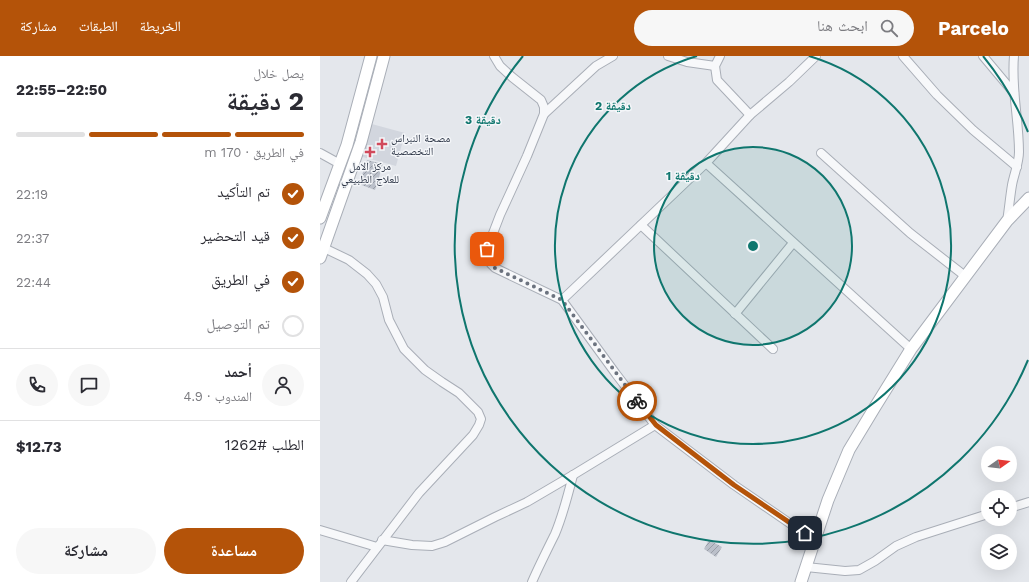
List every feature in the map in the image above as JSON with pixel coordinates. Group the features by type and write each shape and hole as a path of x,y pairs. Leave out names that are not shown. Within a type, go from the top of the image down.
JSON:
{"street":[{"path":"320,218 347,145 371,56"},
{"path":"351,582 419,493 473,435 481,419 478,412 459,393 424,370 404,348 389,320 383,297 376,284 367,274 349,260 322,253 361,142 384,56"},
{"path":"494,56 500,66 541,100 544,107 544,114 497,222 487,249 487,258 495,268 562,300 616,374 656,425 734,485 814,540"},
{"path":"544,114 596,66 613,56"},
{"path":"668,56 687,62 715,66"},
{"path":"720,56 715,66 717,80 750,115"},
{"path":"562,300 706,163 750,115 789,82 816,56"},
{"path":"903,56 937,95 973,130 1017,167"},
{"path":"983,56 1014,94"},
{"path":"1007,221 1012,184 1019,154 1018,127 1014,94 1014,56"},
{"path":"320,153 340,164"},
{"path":"821,153 910,233 966,276"},
{"path":"706,163 911,349"},
{"path":"801,582 828,500 849,450 875,406 911,349 1007,221 1029,198"},
{"path":"641,225 773,349"},
{"path":"735,314 793,243"},
{"path":"382,540 412,545 432,546 445,542 527,502 656,425"},
{"path":"532,582 538,566 555,534 574,475"},
{"path":"1017,506 1029,502"},
{"path":"806,567 845,571 859,570 896,546 916,537 981,516"},
{"path":"320,530 377,547"}],"shaded area":[{"name":"مصحة النبراس التخصصية","path":"368,123 405,133 396,166 359,156"}],"building":[{"path":"367,160 383,164 375,190 359,184"},
{"path":"709,540 722,547 716,557 704,549"}],"way so far":[{"path":"487,249 487,258 495,268 562,300 637,401"}],"place":[{"name":"مصحة النبراس التخصصية","path":"382,144"},
{"name":"مركز الامل للعلاج الطبيعي","path":"370,152"}],"route":[{"path":"637,401 656,425 734,485 805,533"}]}
